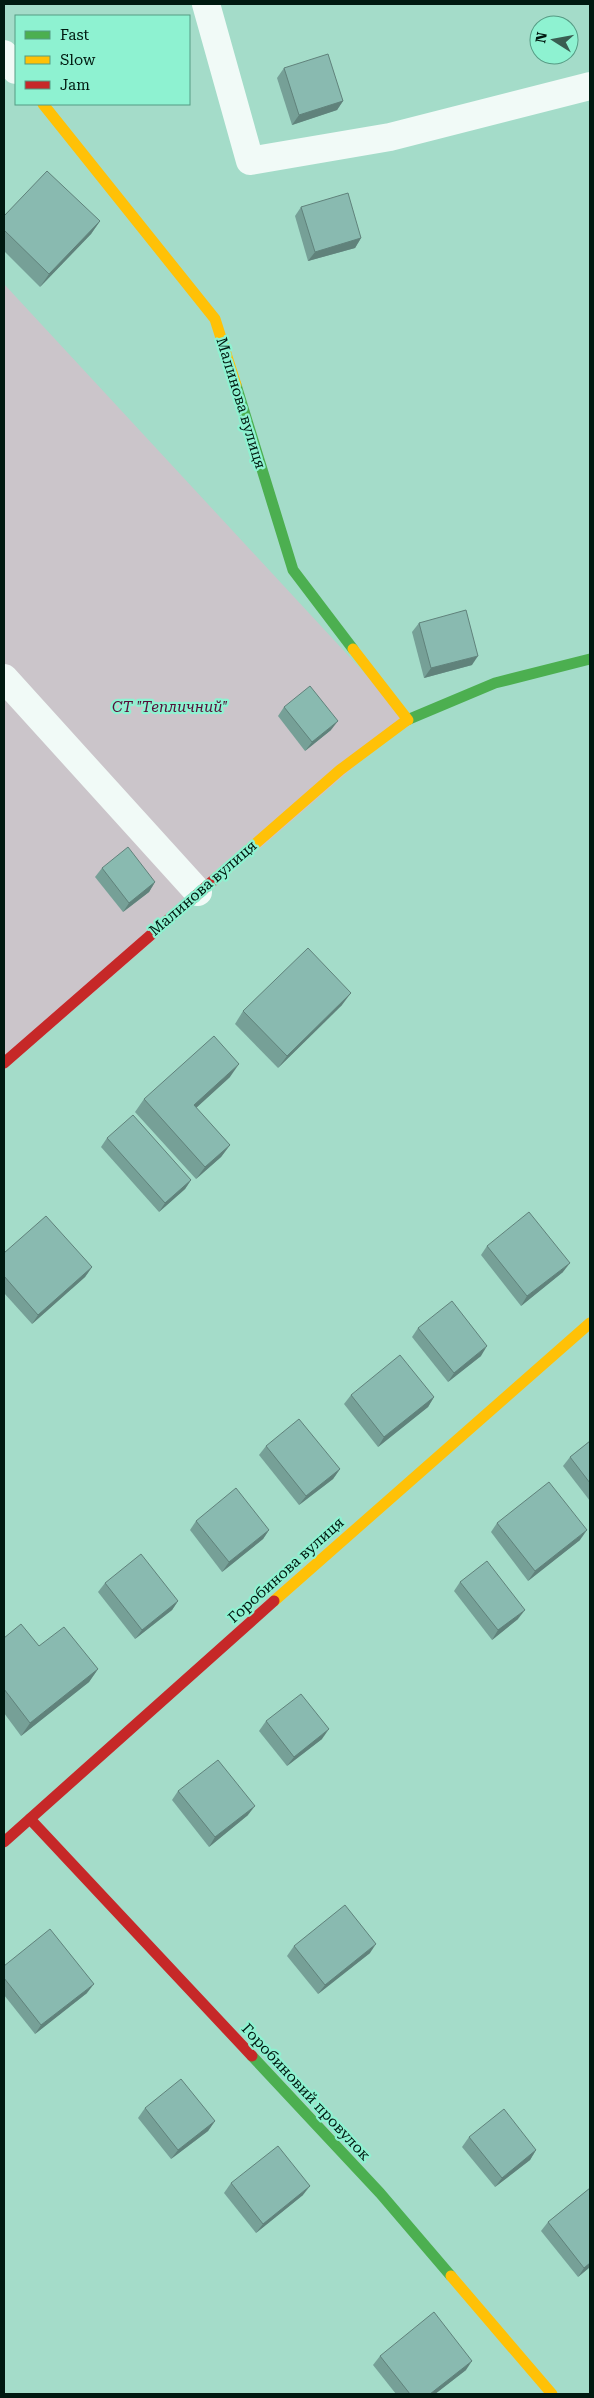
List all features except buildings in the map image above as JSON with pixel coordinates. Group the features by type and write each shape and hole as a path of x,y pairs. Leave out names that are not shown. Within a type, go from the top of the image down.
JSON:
{"street":[{"path":"206,4 250,162 390,137 590,86"},
{"path":"4,54 15,69"},
{"name":"Малинова вулиця","path":"44,105 214,319 293,570 408,720"},
{"name":"Малинова вулиця","path":"4,1062 340,770 408,720 495,683 590,659"},
{"path":"4,678 198,892"},
{"name":"Горобинова вулиця","path":"4,1842 354,1528 590,1322"},
{"name":"Горобиновий провулок","path":"30,1819 380,2193 552,2394"}],"green space":[{"name":"СТ \"Тепличний\"","path":"4,284 408,720 4,1070"}],"traffic: fast":[{"path":"236,385 293,570 353,649"},
{"path":"407,720 495,683 590,659"},
{"path":"252,2056 380,2193 451,2276"}],"traffic: slow":[{"path":"44,105 215,319 236,385"},
{"path":"353,649 408,720"},
{"path":"215,879 340,770 407,720"},
{"path":"274,1601 590,1323"},
{"path":"451,2276 552,2394"}],"traffic: jam":[{"path":"4,1063 215,879"},
{"path":"4,1842 274,1601"},
{"path":"30,1819 252,2056"}]}
